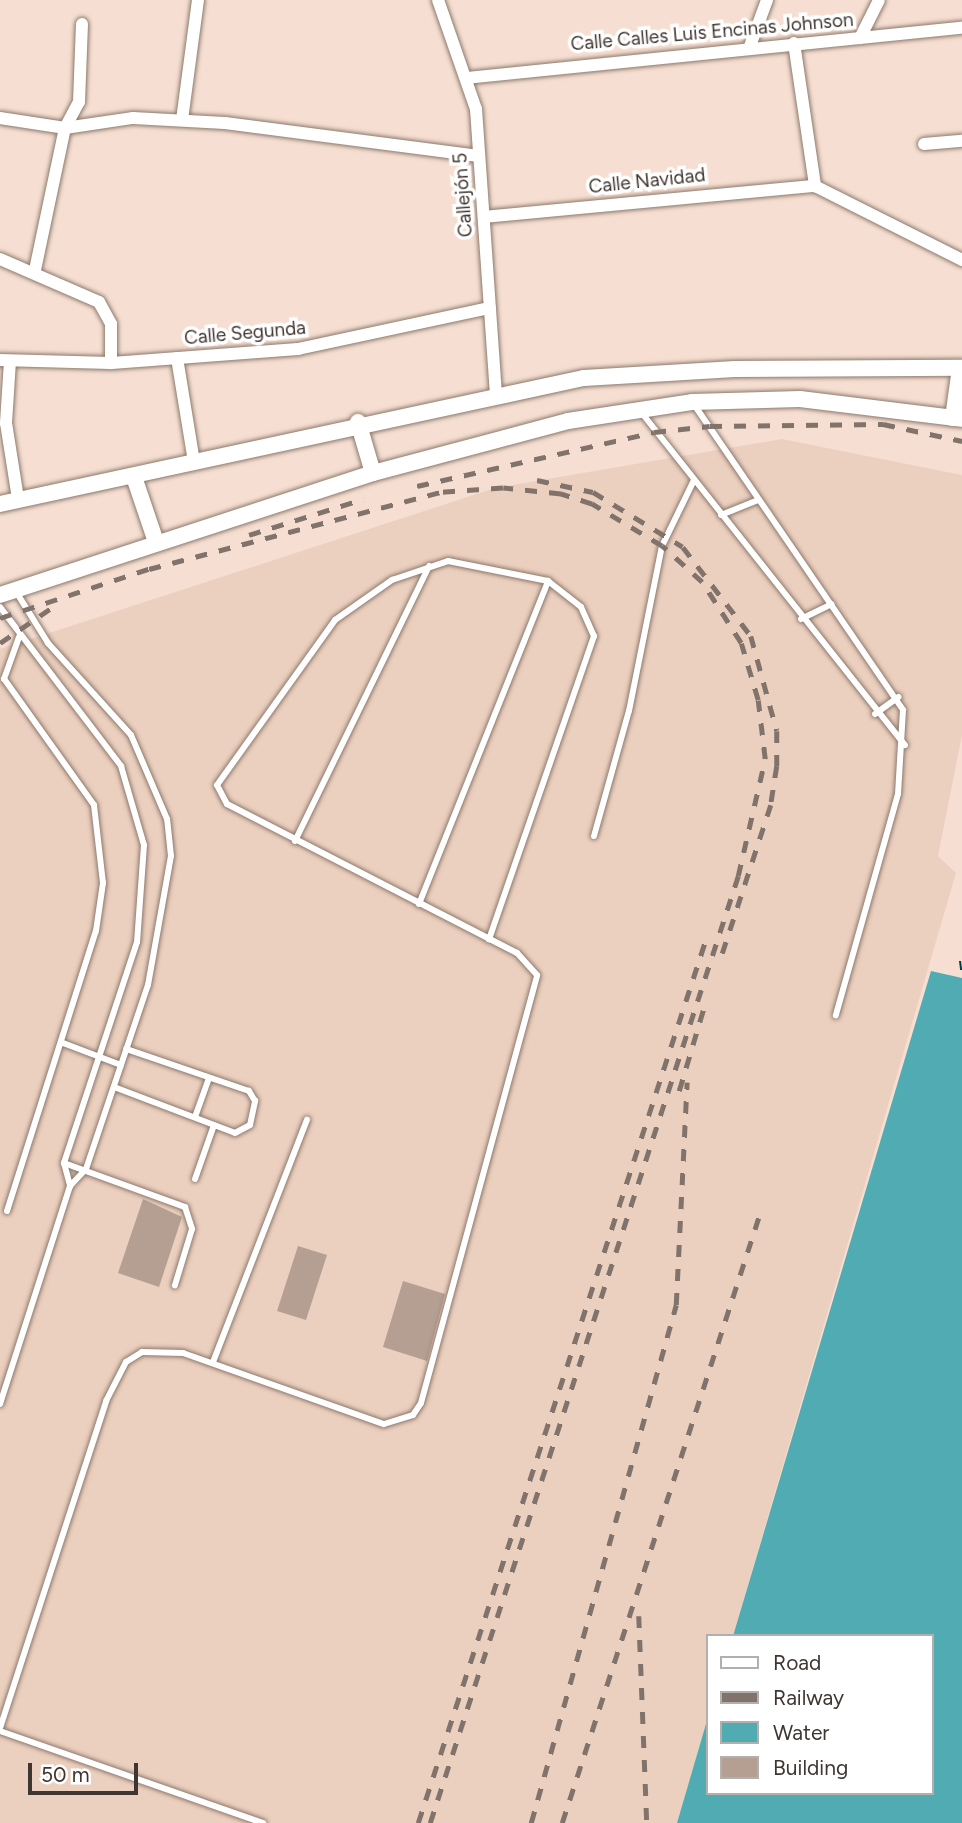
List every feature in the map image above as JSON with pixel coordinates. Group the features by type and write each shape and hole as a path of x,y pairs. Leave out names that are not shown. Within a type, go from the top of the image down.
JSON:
{"main road":[{"path":"0,504 134,477 358,422 496,394 662,371 961,368 957,419 855,402 692,402 639,409 373,473 156,542 8,593"},
{"path":"358,422 373,473"},
{"path":"134,477 156,542"}],"street":[{"path":"183,120 198,0"},
{"name":"Callejón 5","path":"438,0 467,78 479,156 496,394"},
{"path":"750,47 767,0"},
{"path":"860,38 879,0"},
{"path":"35,270 65,128 79,102 82,24"},
{"name":"Calle Calles Luis Encinas Johnson","path":"467,78 750,47 962,28"},
{"path":"794,43 814,186 962,260"},
{"path":"0,117 65,128 112,119 183,120 479,156"},
{"path":"925,144 962,141"},
{"name":"Calle Navidad","path":"484,217 814,186"},
{"path":"0,259 35,270 107,309 111,363"},
{"name":"Calle Segunda","path":"5,361 111,363 298,349 490,308"},
{"path":"177,358 194,462"},
{"path":"5,361 3,423 18,499"}],"lane":[{"path":"692,402 898,698 905,745 877,884 836,1016"},
{"path":"639,409 875,713 905,745"},
{"path":"594,836 629,711 662,546 694,480"},
{"path":"721,515 758,500"},
{"path":"263,1823 0,1730 115,1379 126,1362 151,1351 213,1363 384,1423 413,1415 427,1387 534,995 537,975 531,963 489,939 295,841 218,795 222,774 335,621 369,593 429,566 474,561 548,580 581,607 594,636 489,939"},
{"path":"295,841 429,566"},
{"path":"419,904 548,580"},
{"path":"0,1404 70,1186 86,1169 126,1049 163,929 171,856 167,819 131,735 48,643 8,593"},
{"path":"801,619 832,604"},
{"path":"0,607 19,637 121,766 144,845 137,942 64,1163 70,1186"},
{"path":"6,1211 63,1043 96,932 102,838 77,774 11,696 6,664 19,637"},
{"path":"875,713 898,698"},
{"path":"63,1043 121,1065"},
{"path":"114,1087 242,1134 255,1101 249,1091 126,1049"},
{"path":"195,1117 209,1078"},
{"path":"213,1363 307,1119"},
{"path":"195,1179 215,1125"},
{"path":"64,1163 177,1201 190,1213 192,1229 175,1285"}],"shaded area":[{"path":"782,439 962,475 962,735 938,856 956,873 734,1634 706,1634 706,1724 677,1823 0,1823 0,649 495,488"}],"water":[{"path":"931,971 962,978 962,1823 677,1823 706,1724 706,1795 934,1795 934,1634 734,1634"}],"building":[{"path":"143,1199 182,1217 159,1287 118,1273"},
{"path":"298,1246 327,1255 306,1320 277,1311"},
{"path":"403,1281 445,1294 427,1361 383,1347"}],"ferry route":[{"path":"960,961 962,977"}],"railway":[{"path":"417,486 654,432 710,426 883,424 962,441"},
{"path":"537,480 593,492 683,547 751,636 777,731 777,766 771,805 719,964"},
{"path":"430,1823 738,876 765,759 758,700 741,643 702,582 662,546 592,504 561,494 503,488 431,493"},
{"path":"149,569 440,492"},
{"path":"249,535 363,499"},
{"path":"0,618 157,566"},
{"path":"0,643 54,606"},
{"path":"418,1823 705,942"},
{"path":"679,1091 704,1007"},
{"path":"531,1823 676,1305 687,1082"},
{"path":"562,1823 761,1210"},
{"path":"639,1616 647,1823"}]}
